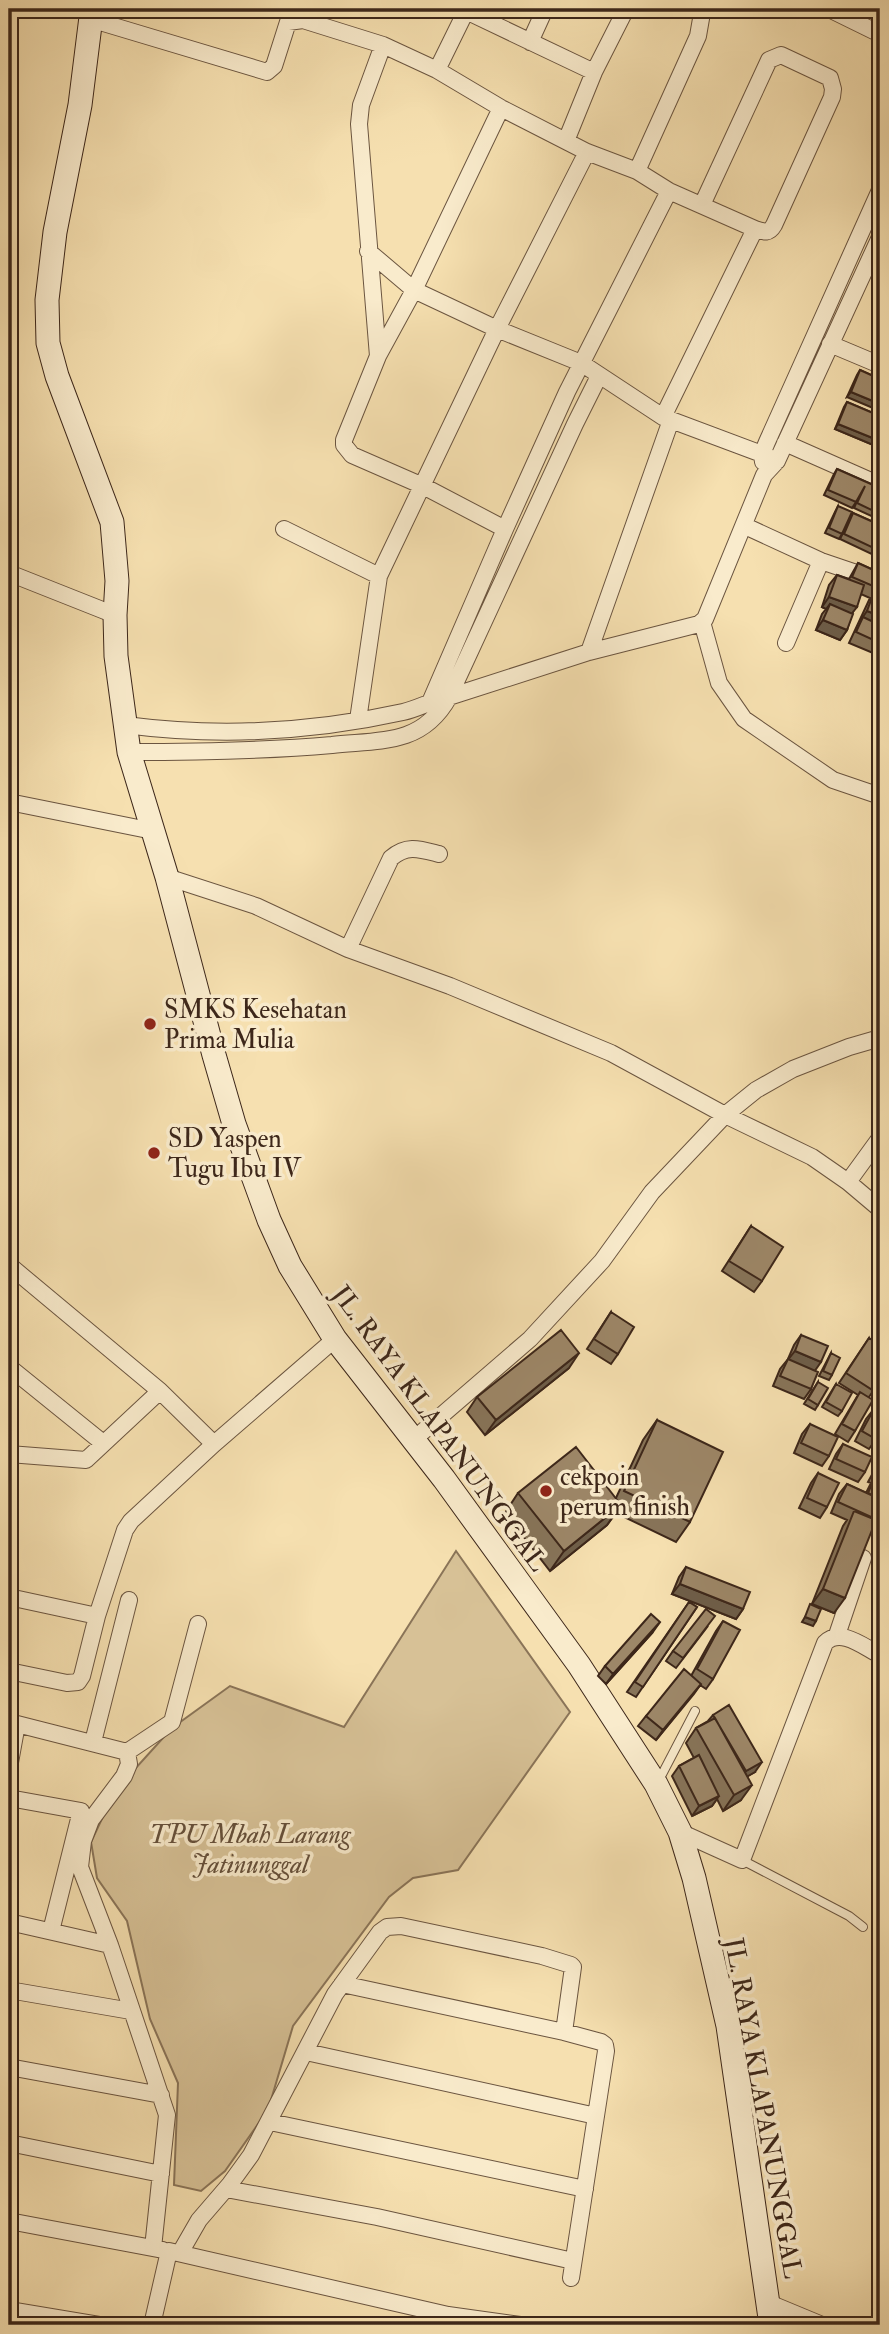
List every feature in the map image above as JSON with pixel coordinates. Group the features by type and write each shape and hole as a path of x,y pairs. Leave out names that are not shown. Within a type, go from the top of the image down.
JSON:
{"street":[{"path":"530,41 545,9"},
{"path":"566,141 594,72 626,9"},
{"path":"637,171 698,36 702,13 696,9"},
{"path":"437,70 466,10 594,72"},
{"path":"838,11 880,34"},
{"path":"91,14 267,72 274,66 286,26 293,20 303,20 383,45 437,70 501,108 587,152 637,171 669,191 755,229 767,232 774,225 832,97 832,82 827,75 781,55 769,60 702,205"},
{"name":"JL. RAYA KLAPANUNGGAL","path":"91,14 80,105 55,232 47,300 48,343 57,376 112,522 117,581 116,656 129,752 167,877 214,1055 269,1220 290,1266 335,1339 480,1526 579,1665 656,1783 680,1832 694,1878 728,2026 770,2314"},
{"path":"378,356 368,251 360,113 383,45"},
{"path":"501,108 414,290 378,356 344,445 352,455 423,486 505,529"},
{"path":"358,720 379,576 497,329 587,152"},
{"path":"880,190 770,457 745,526 702,622 719,683 744,719 833,780 880,796"},
{"path":"431,700 581,363 669,191"},
{"path":"589,652 667,419 755,229"},
{"path":"770,457 785,443 830,344 874,267 880,237"},
{"path":"368,251 414,290 497,329 581,363 667,419 770,457"},
{"path":"830,344 880,365"},
{"path":"129,752 222,752 376,741 406,735 432,721 449,697 599,376"},
{"path":"785,443 880,485"},
{"path":"745,526 821,561 880,582"},
{"path":"284,529 379,576"},
{"path":"786,643 821,561"},
{"path":"9,573 115,615"},
{"path":"125,725 258,732 358,720 420,707 431,700 449,697 589,652 702,622"},
{"path":"9,802 153,831"},
{"path":"348,948 391,858 408,848 439,854"},
{"path":"167,877 256,906 348,948 450,986 611,1053 725,1115 812,1157 848,1181 880,1209"},
{"path":"414,1440 530,1339 602,1261 652,1192 725,1115 756,1090 793,1069 880,1038"},
{"path":"848,1181 880,1138"},
{"path":"9,1265 160,1391 214,1444"},
{"path":"9,1671 67,1684 78,1682 125,1530 131,1521 214,1444 335,1339"},
{"path":"9,1367 103,1443"},
{"path":"9,1454 83,1461 160,1391"},
{"path":"837,1635 863,1558"},
{"path":"9,1597 97,1616"},
{"path":"93,1742 130,1600"},
{"path":"9,1768 13,1723 127,1752 172,1723 198,1624"},
{"path":"680,1832 742,1860 821,1651 830,1637 844,1636 880,1655"},
{"path":"51,1931 88,1813 124,1776 129,1764 127,1752"},
{"path":"9,1798 88,1813"},
{"path":"88,1813 80,1867 110,1945 167,2115 161,2174 167,2251 152,2325"},
{"path":"9,1922 110,1945"},
{"path":"167,2251 199,2220 251,2155 335,1994 387,1927 401,1926 542,1956 571,1965 573,1967 564,2032"},
{"path":"342,1984 564,2032 605,2045 606,2056 571,2278"},
{"path":"9,1990 131,2011"},
{"path":"306,2052 596,2116"},
{"path":"9,2067 161,2095"},
{"path":"270,2122 585,2189"},
{"path":"9,2143 161,2174"},
{"path":"226,2189 377,2217 573,2261"},
{"path":"9,2221 167,2251 448,2315 520,2325"},
{"path":"9,2310 99,2325"},
{"path":"770,2314 822,2325"}],"lane":[{"path":"656,1783 695,1711"},
{"path":"742,1860 849,1916 863,1927"}],"green space":[{"name":"TPU Mbah Larang Jatinunggal","path":"456,1551 570,1712 458,1870 413,1878 389,1897 293,2026 268,2110 225,2171 201,2191 174,2185 178,2083 150,2019 127,1921 97,1878 91,1842 115,1791 172,1728 230,1686 344,1727"}],"building":[{"path":"860,370 880,379 880,404 851,392"},
{"path":"847,402 880,416 880,441 838,424"},
{"path":"837,469 880,488 880,514 857,503 865,486 856,502 828,490"},
{"path":"838,506 852,512 842,534 829,528"},
{"path":"853,513 880,525 880,551 844,534"},
{"path":"858,563 880,573 880,589 852,577"},
{"path":"837,575 864,585 857,607 829,597"},
{"path":"874,592 880,594 880,616 867,611"},
{"path":"830,604 853,614 847,630 823,620"},
{"path":"863,617 880,625 880,643 856,632"},
{"path":"751,1226 783,1247 762,1281 729,1261"},
{"path":"611,1312 634,1327 618,1354 594,1339"},
{"path":"561,1330 579,1353 496,1420 477,1397"},
{"path":"801,1335 828,1346 821,1362 795,1351"},
{"path":"869,1338 880,1345 880,1381 874,1391 846,1373"},
{"path":"831,1353 840,1358 832,1375 823,1371"},
{"path":"788,1359 818,1372 811,1389 780,1376"},
{"path":"818,1382 828,1388 818,1405 808,1399"},
{"path":"836,1384 852,1393 842,1411 826,1402"},
{"path":"860,1392 873,1400 855,1431 842,1424"},
{"path":"874,1409 880,1412 880,1431 876,1439 862,1431"},
{"path":"657,1420 723,1452 690,1522 624,1491"},
{"path":"810,1424 838,1437 829,1456 801,1443"},
{"path":"843,1444 872,1457 865,1472 836,1459"},
{"path":"576,1447 621,1505 564,1551 518,1493"},
{"path":"818,1473 839,1483 827,1507 807,1498"},
{"path":"874,1479 880,1482 880,1499 868,1493"},
{"path":"847,1484 880,1499 880,1521 838,1502"},
{"path":"854,1511 876,1520 845,1598 823,1589"},
{"path":"686,1567 750,1592 743,1609 680,1584"},
{"path":"689,1602 697,1607 643,1687 635,1682"},
{"path":"810,1604 821,1609 816,1621 805,1617"},
{"path":"706,1609 715,1616 683,1658 673,1651"},
{"path":"651,1614 660,1622 613,1674 605,1666"},
{"path":"723,1621 740,1630 713,1679 697,1669"},
{"path":"684,1669 701,1684 663,1730 646,1716"},
{"path":"729,1705 762,1762 746,1771 713,1715"},
{"path":"715,1718 752,1785 734,1795 696,1728"},
{"path":"699,1755 719,1796 699,1806 679,1766"}],"place":[{"name":"SMKS Kesehatan Prima Mulia","path":"150,1024"},
{"name":"SD Yaspen Tugu Ibu IV","path":"154,1153"},
{"name":"cekpoin perum finish","path":"546,1491"}]}
